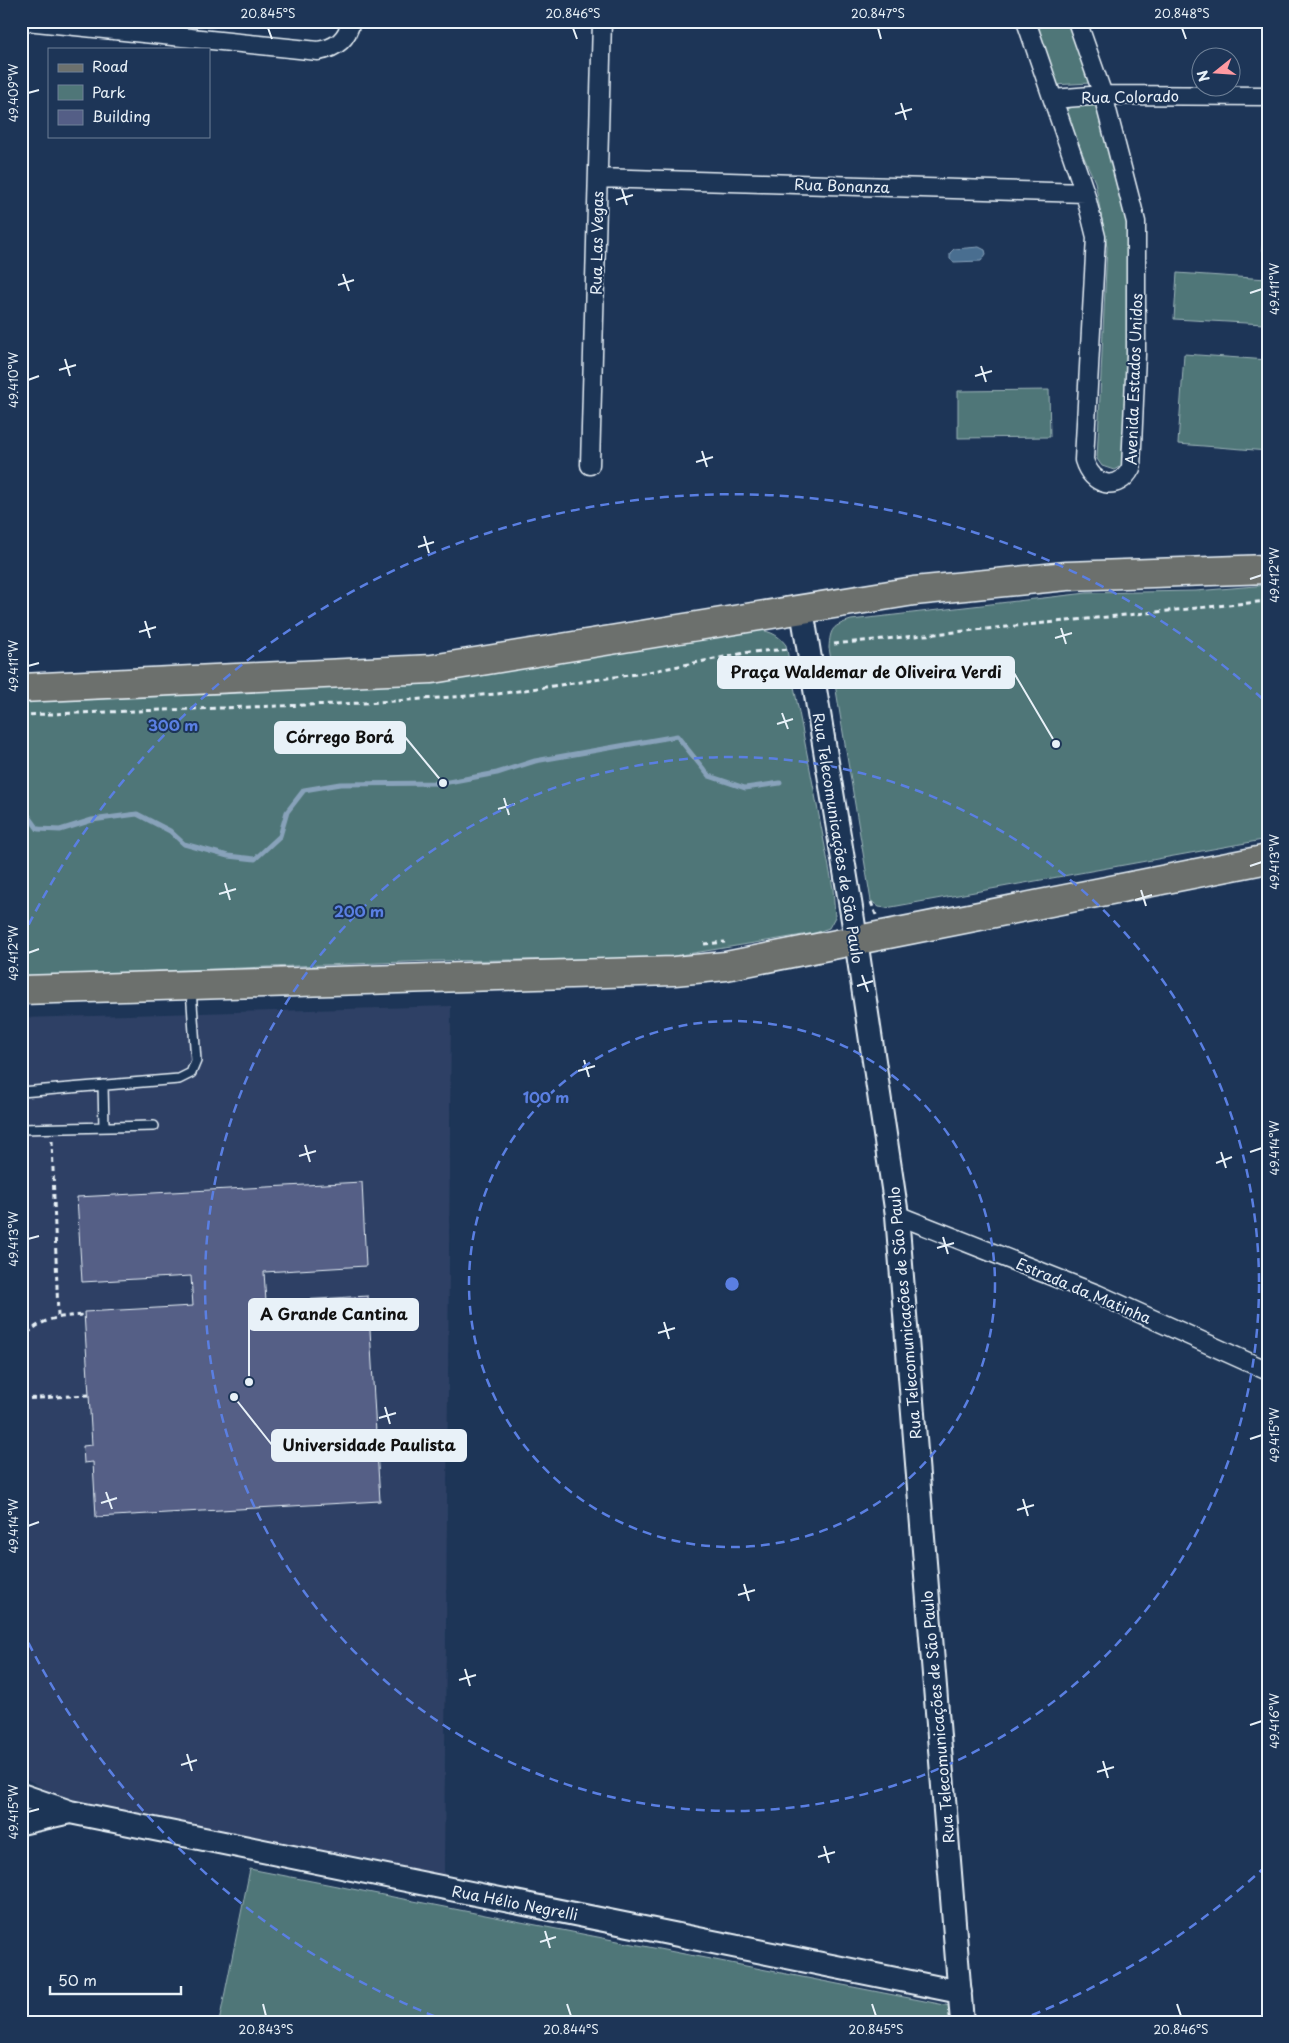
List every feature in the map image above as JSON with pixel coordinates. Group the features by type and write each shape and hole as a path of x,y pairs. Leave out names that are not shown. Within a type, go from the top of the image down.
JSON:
{"main road":[{"path":"21,688 432,669 914,592 1067,576 1268,569"},
{"path":"21,990 674,971 726,966 1268,859"}],"street":[{"path":"26,21 318,51 330,49 341,42 348,32 352,21"},
{"name":"Rua Las Vegas","path":"590,465 602,21"},
{"name":"Avenida Estados Unidos","path":"1026,21 1085,193 1096,237 1084,460 1093,478 1113,484 1121,481 1131,468 1136,355 1136,222 1103,95 1077,21"},
{"name":"Rua Colorado","path":"1052,99 1103,95 1268,96"},
{"name":"Rua Bonanza","path":"598,178 1085,193"},
{"name":"Rua Telecomunicações de São Paulo","path":"802,610 856,940 897,1215 962,2022"},
{"name":"Estrada da Matinha","path":"897,1215 1097,1294 1268,1371"},
{"name":"Rua Hélio Negrelli","path":"21,1795 70,1812 960,1992"},
{"name":"Rua Hélio Negrelli","path":"21,1823 70,1812"}],"lane":[{"path":"21,1092 179,1079 191,1073 196,1061 190,984"},
{"path":"103,1085 104,1127"},
{"path":"21,1128 154,1126"}],"path":[{"path":"834,644 1268,601"},
{"path":"699,944 728,941"},
{"path":"52,1128 58,1316"},
{"path":"21,1340 44,1320 58,1316 84,1315"},
{"path":"21,1399 89,1395"}],"shaded area":[{"path":"979,247 985,250 986,254 981,261 954,262 950,259 950,253 954,249"},
{"path":"451,1006 444,1876 73,1799 46,1790 21,1776 21,1018"}],"green space":[{"path":"1034,21 1070,21 1091,83 1052,85"},
{"path":"1097,100 1128,224 1126,463 1114,470 1102,466 1097,459 1107,247 1095,182 1063,110"},
{"path":"1266,204 1268,204 1268,251 1262,250"},
{"path":"1177,273 1267,279 1264,324 1174,319"},
{"path":"1184,354 1268,360 1268,451 1178,444"},
{"path":"1049,390 1050,437 958,438 958,391"},
{"path":"1268,585 1268,839 886,908 879,907 871,901 829,648 830,636 836,626 851,620 1087,593 1196,591"},
{"path":"754,629 772,633 786,645 833,888 835,917 829,928 815,933 663,958 433,961 21,976 21,698"},
{"path":"250,1869 950,2006 951,2022 219,2022"}],"building":[{"path":"362,1182 366,1266 264,1272 266,1302 368,1296 380,1501 96,1517 93,1462 84,1463 83,1446 92,1445 84,1312 193,1306 191,1276 82,1282 77,1197"}],"waterway":[{"path":"21,809 25,811 38,829 60,830 92,820 137,814 170,831 184,844 228,856 255,859 280,836 287,812 304,790 340,784 443,783 497,773 535,761 677,736 709,776 745,788 780,783"}],"place":[{"name":"Praça Waldemar de Oliveira Verdi","path":"1056,744"},
{"name":"Córrego Borá","path":"443,783"},
{"name":"A Grande Cantina","path":"249,1382"},
{"name":"Universidade Paulista","path":"234,1397"}]}
